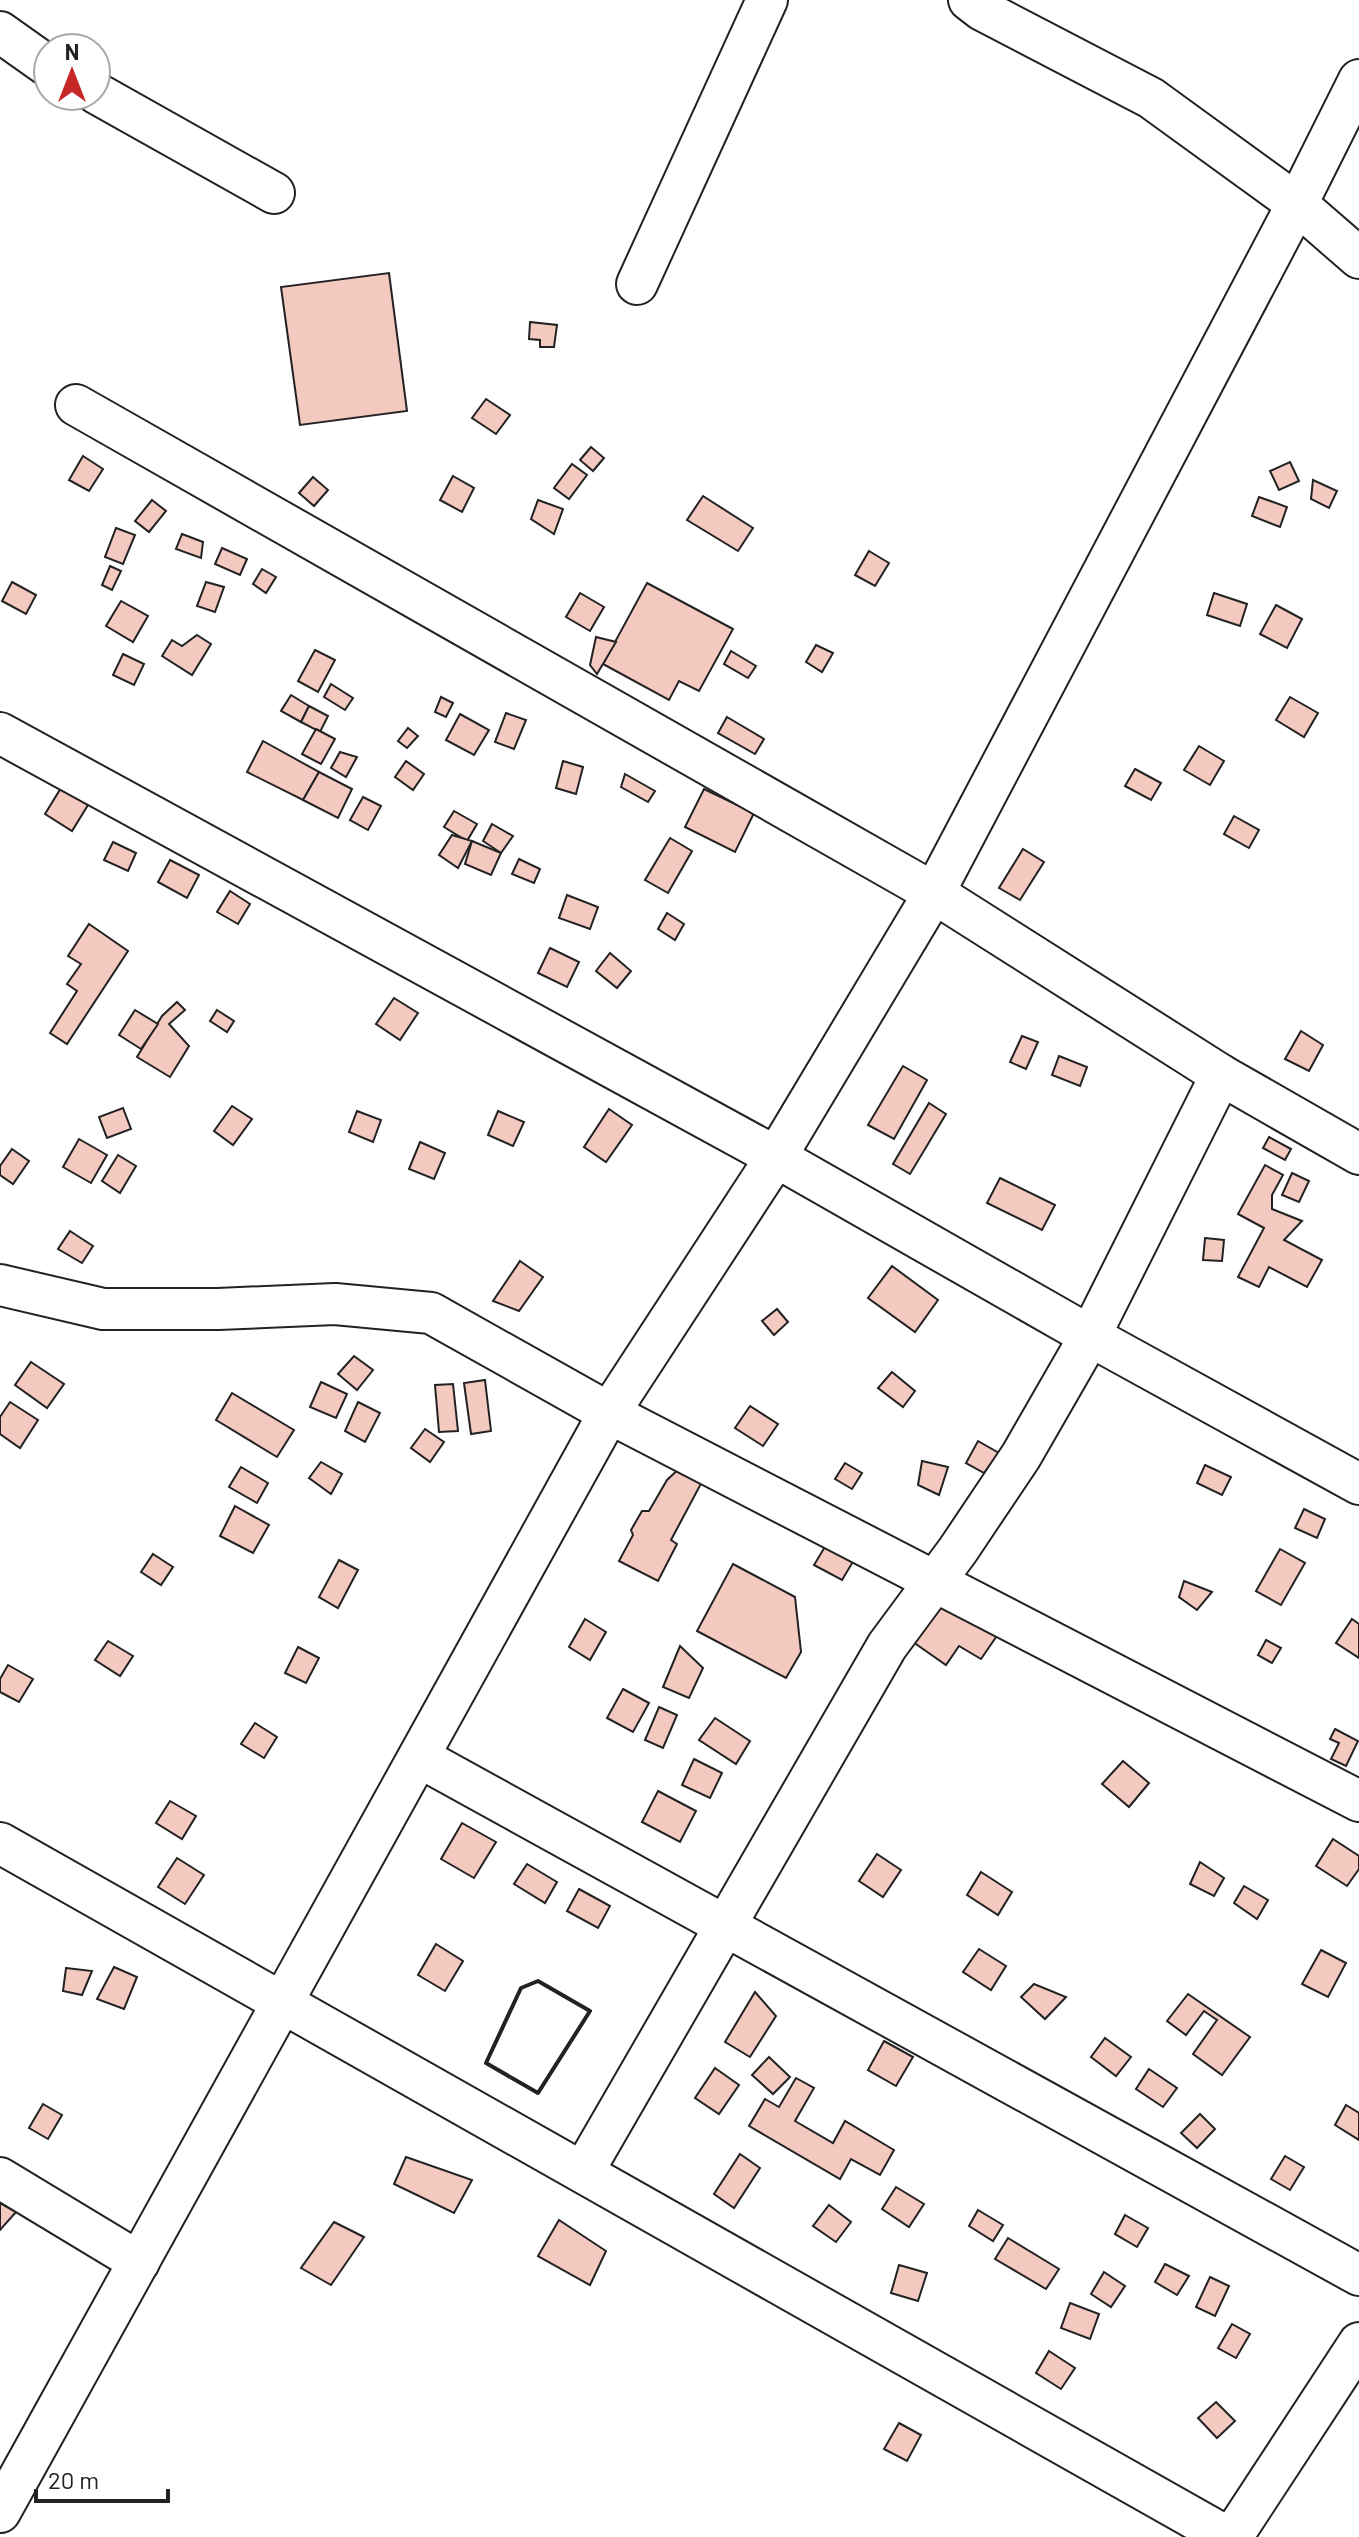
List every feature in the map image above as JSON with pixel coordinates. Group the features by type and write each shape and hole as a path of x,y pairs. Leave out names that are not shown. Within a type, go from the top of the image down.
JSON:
{"street":[{"path":"637,284 767,0"},
{"path":"969,0 982,10 1151,98 1297,204 1359,258"},
{"path":"0,32 32,55"},
{"path":"0,2512 609,1413 776,1157 934,893 1297,204 1359,80"},
{"path":"112,102 274,193"},
{"path":"76,405 934,893 1221,1075 1359,1154"},
{"path":"0,733 776,1157 1090,1336 1359,1484"},
{"path":"583,2172 887,1646 1021,1456 1090,1336 1221,1075"},
{"path":"0,1285 103,1309 218,1309 335,1304 431,1313 609,1413 1359,1801"},
{"path":"419,1757 1359,2275"},
{"path":"0,1843 1230,2537 1359,2343"},
{"path":"0,2178 139,2262"}],"building":[{"path":"389,273 407,411 300,425 281,287"},
{"path":"530,322 557,325 554,347 540,347 540,340 529,339"},
{"path":"486,399 510,415 496,434 472,418"},
{"path":"591,447 604,458 593,471 580,460"},
{"path":"83,456 103,469 89,491 69,480"},
{"path":"1290,462 1299,481 1279,490 1270,471"},
{"path":"572,464 587,475 569,499 554,488"},
{"path":"453,476 474,488 462,512 440,500"},
{"path":"313,477 328,490 314,506 299,493"},
{"path":"1313,480 1337,491 1329,508 1311,499"},
{"path":"703,496 753,528 738,551 687,520"},
{"path":"1259,497 1287,507 1280,527 1252,516"},
{"path":"152,500 166,511 149,532 135,521"},
{"path":"538,500 563,509 554,534 531,519"},
{"path":"116,528 135,535 123,564 105,557"},
{"path":"182,534 203,542 201,558 176,549"},
{"path":"222,548 247,559 240,575 215,564"},
{"path":"869,551 889,563 875,586 855,575"},
{"path":"110,566 121,571 112,590 102,585"},
{"path":"262,569 276,577 266,593 253,584"},
{"path":"12,582 36,595 26,614 2,601"},
{"path":"206,582 224,587 215,612 197,606"},
{"path":"647,583 733,629 699,691 679,681 669,700 603,664"},
{"path":"580,593 604,607 590,631 566,617"},
{"path":"1214,593 1247,604 1240,626 1207,615"},
{"path":"121,601 148,616 133,642 106,626"},
{"path":"1276,605 1302,619 1287,648 1260,634"},
{"path":"197,635 211,644 192,675 162,656 172,640 182,646"},
{"path":"596,637 616,642 597,674 590,665"},
{"path":"816,645 833,653 822,672 806,662"},
{"path":"315,650 335,660 318,692 298,681"},
{"path":"731,651 756,666 748,678 724,664"},
{"path":"123,654 144,664 134,685 113,675"},
{"path":"331,684 353,698 345,710 324,697"},
{"path":"291,695 309,706 301,722 281,711"},
{"path":"441,697 453,703 446,717 435,712"},
{"path":"1290,697 1318,713 1304,737 1276,720"},
{"path":"309,706 328,716 320,732 301,722"},
{"path":"506,713 526,720 514,749 495,742"},
{"path":"460,714 489,730 474,755 446,740"},
{"path":"727,717 764,739 755,754 718,733"},
{"path":"408,728 418,736 407,748 398,741"},
{"path":"316,729 335,739 321,764 302,754"},
{"path":"263,741 319,772 303,800 247,772"},
{"path":"1199,746 1224,761 1210,785 1184,770"},
{"path":"340,752 357,757 346,777 331,768"},
{"path":"406,761 424,774 413,790 395,777"},
{"path":"563,761 583,767 576,794 556,788"},
{"path":"1135,769 1161,783 1151,800 1125,786"},
{"path":"319,772 352,789 338,818 303,800"},
{"path":"625,774 655,791 648,802 621,787"},
{"path":"61,788 88,805 72,831 45,814"},
{"path":"704,789 754,813 735,852 685,827"},
{"path":"363,797 381,806 368,830 350,820"},
{"path":"454,811 477,824 467,841 444,827"},
{"path":"1234,816 1259,830 1249,848 1224,834"},
{"path":"492,824 513,836 501,853 483,841"},
{"path":"452,835 472,841 458,868 439,855"},
{"path":"670,838 692,851 668,893 645,880"},
{"path":"472,841 501,853 491,875 465,864"},
{"path":"113,842 136,853 128,871 104,860"},
{"path":"1023,849 1044,862 1020,900 999,888"},
{"path":"519,859 540,869 534,883 512,874"},
{"path":"170,860 199,875 187,898 158,882"},
{"path":"230,891 250,904 238,924 217,912"},
{"path":"567,895 598,907 590,929 559,918"},
{"path":"667,913 684,924 675,940 658,929"},
{"path":"89,924 128,951 67,1044 50,1033 77,991 67,984 81,964 68,956"},
{"path":"550,948 579,962 567,987 538,973"},
{"path":"610,953 631,971 617,988 596,971"},
{"path":"394,998 418,1013 400,1040 376,1024"},
{"path":"177,1002 185,1010 169,1024 189,1046 170,1077 137,1057 162,1016"},
{"path":"135,1010 158,1024 141,1049 119,1035"},
{"path":"217,1010 234,1021 227,1032 210,1021"},
{"path":"1301,1031 1323,1045 1309,1071 1285,1059"},
{"path":"1022,1036 1038,1042 1026,1069 1010,1062"},
{"path":"1059,1056 1087,1067 1080,1086 1052,1075"},
{"path":"903,1066 927,1080 894,1139 868,1125"},
{"path":"929,1103 946,1114 910,1174 893,1164"},
{"path":"232,1106 252,1119 233,1145 214,1131"},
{"path":"123,1108 131,1129 107,1138 99,1117"},
{"path":"609,1109 632,1125 606,1162 584,1147"},
{"path":"357,1111 381,1120 373,1142 349,1132"},
{"path":"498,1111 524,1122 513,1146 488,1135"},
{"path":"1269,1137 1291,1149 1285,1160 1263,1148"},
{"path":"79,1139 107,1155 91,1183 63,1167"},
{"path":"420,1142 445,1153 434,1179 409,1169"},
{"path":"12,1149 29,1161 13,1184 0,1175 0,1166"},
{"path":"118,1155 136,1166 120,1193 102,1181"},
{"path":"1265,1165 1283,1175 1272,1195 1272,1209 1302,1221 1284,1240 1322,1260 1307,1287 1269,1267 1259,1287 1238,1277 1264,1228 1238,1214"},
{"path":"1292,1173 1309,1181 1299,1202 1282,1195"},
{"path":"1000,1178 1055,1205 1042,1230 987,1203"},
{"path":"70,1231 93,1246 82,1263 58,1249"},
{"path":"1205,1238 1224,1240 1222,1261 1203,1260"},
{"path":"520,1261 543,1277 519,1311 493,1301"},
{"path":"892,1266 938,1300 915,1332 868,1298"},
{"path":"777,1309 788,1322 774,1335 762,1321"},
{"path":"354,1356 373,1370 357,1390 338,1374"},
{"path":"31,1362 64,1384 47,1408 15,1385"},
{"path":"892,1372 915,1391 903,1407 878,1388"},
{"path":"485,1380 491,1431 471,1434 464,1383"},
{"path":"321,1382 347,1394 336,1418 310,1407"},
{"path":"453,1384 458,1431 439,1432 435,1385"},
{"path":"232,1393 294,1430 277,1457 216,1420"},
{"path":"10,1402 38,1420 20,1448 0,1434 0,1417"},
{"path":"358,1402 380,1413 365,1442 345,1431"},
{"path":"750,1406 778,1424 763,1446 735,1428"},
{"path":"425,1429 444,1442 430,1462 411,1448"},
{"path":"978,1441 999,1453 984,1473 966,1463"},
{"path":"922,1461 948,1467 939,1495 918,1485"},
{"path":"321,1462 342,1474 331,1494 309,1478"},
{"path":"845,1463 862,1473 852,1489 835,1479"},
{"path":"1205,1465 1231,1477 1222,1495 1197,1483"},
{"path":"682,1466 704,1478 671,1540 677,1544 658,1581 619,1561 642,1511 649,1511 667,1480"},
{"path":"241,1467 268,1483 257,1503 229,1487"},
{"path":"235,1506 269,1525 253,1553 220,1536"},
{"path":"1304,1509 1325,1519 1317,1538 1295,1528"},
{"path":"829,1540 857,1555 842,1580 814,1565"},
{"path":"1280,1549 1305,1563 1281,1605 1256,1591"},
{"path":"153,1554 173,1567 161,1585 141,1572"},
{"path":"339,1560 358,1570 338,1608 319,1597"},
{"path":"733,1564 795,1597 801,1652 786,1678 697,1631"},
{"path":"1184,1581 1212,1592 1197,1610 1179,1597"},
{"path":"936,1599 1003,1627 981,1659 959,1646 946,1665 913,1642"},
{"path":"585,1619 606,1632 590,1660 569,1647"},
{"path":"1352,1619 1359,1624 1359,1658 1336,1643"},
{"path":"1266,1640 1281,1648 1272,1663 1258,1655"},
{"path":"108,1641 133,1656 120,1676 95,1660"},
{"path":"680,1646 703,1668 689,1698 663,1687"},
{"path":"298,1647 319,1658 306,1683 285,1673"},
{"path":"8,1665 33,1679 19,1702 0,1692 0,1679"},
{"path":"623,1689 649,1703 633,1732 607,1718"},
{"path":"659,1707 677,1715 663,1748 645,1740"},
{"path":"715,1718 750,1741 736,1764 699,1740"},
{"path":"255,1723 277,1737 264,1758 241,1744"},
{"path":"1335,1729 1358,1741 1346,1766 1331,1759 1339,1743 1330,1739"},
{"path":"694,1759 722,1773 710,1798 682,1785"},
{"path":"1123,1761 1149,1783 1129,1807 1102,1784"},
{"path":"658,1791 696,1811 680,1842 642,1822"},
{"path":"170,1801 196,1816 182,1839 156,1823"},
{"path":"462,1823 496,1842 474,1878 441,1859"},
{"path":"1333,1839 1359,1856 1359,1869 1347,1886 1316,1866"},
{"path":"877,1854 901,1870 883,1897 859,1881"},
{"path":"177,1858 204,1875 185,1904 158,1887"},
{"path":"1200,1862 1224,1878 1214,1896 1190,1884"},
{"path":"527,1864 557,1882 545,1903 514,1884"},
{"path":"981,1872 1012,1892 998,1915 967,1895"},
{"path":"1244,1886 1268,1900 1257,1919 1234,1903"},
{"path":"579,1889 610,1906 598,1928 567,1911"},
{"path":"436,1944 463,1961 445,1991 418,1975"},
{"path":"979,1949 1006,1966 991,1990 963,1972"},
{"path":"1321,1950 1346,1963 1328,1997 1302,1984"},
{"path":"114,1967 137,1977 124,2009 97,1999"},
{"path":"66,1968 92,1971 82,1995 63,1991"},
{"path":"1034,1984 1066,1997 1045,2019 1021,1997"},
{"path":"755,1992 776,2016 750,2057 725,2042"},
{"path":"1188,1994 1250,2037 1222,2075 1193,2054 1217,2020 1204,2011 1186,2035 1167,2021"},
{"path":"1105,2038 1131,2057 1116,2076 1091,2057"},
{"path":"884,2041 913,2057 896,2086 868,2070"},
{"path":"769,2057 790,2077 773,2094 752,2075"},
{"path":"715,2068 739,2085 719,2114 695,2098"},
{"path":"1149,2069 1177,2088 1163,2107 1136,2089"},
{"path":"796,2078 814,2088 795,2121 833,2143 845,2121 894,2150 880,2175 851,2159 840,2179 749,2126 765,2099 779,2107"},
{"path":"43,2104 62,2115 48,2139 29,2128"},
{"path":"1346,2105 1359,2113 1359,2140 1335,2125"},
{"path":"1200,2114 1215,2129 1197,2148 1181,2133"},
{"path":"740,2154 760,2168 734,2208 714,2194"},
{"path":"1285,2156 1304,2167 1290,2190 1271,2179"},
{"path":"406,2157 472,2180 454,2213 394,2184"},
{"path":"896,2187 924,2204 909,2227 882,2209"},
{"path":"0,2203 16,2212 0,2230"},
{"path":"829,2205 851,2222 836,2242 813,2226"},
{"path":"978,2210 1003,2225 993,2241 969,2226"},
{"path":"1125,2215 1148,2228 1137,2247 1115,2234"},
{"path":"559,2220 606,2251 590,2285 538,2256"},
{"path":"334,2222 364,2237 331,2285 301,2268"},
{"path":"1008,2238 1059,2269 1046,2289 995,2259"},
{"path":"1165,2264 1189,2276 1177,2295 1155,2282"},
{"path":"899,2265 927,2273 918,2301 891,2293"},
{"path":"1104,2272 1125,2286 1111,2307 1091,2294"},
{"path":"1210,2277 1229,2286 1215,2316 1196,2307"},
{"path":"1070,2303 1099,2314 1090,2339 1061,2328"},
{"path":"1232,2324 1250,2334 1236,2358 1218,2348"},
{"path":"1049,2351 1075,2368 1061,2389 1036,2373"},
{"path":"1216,2402 1235,2421 1217,2438 1198,2418"},
{"path":"899,2423 921,2435 907,2461 884,2449"}],"wall":[{"path":"538,1981 590,2011 538,2093 486,2063 521,1988 538,1981"}]}
